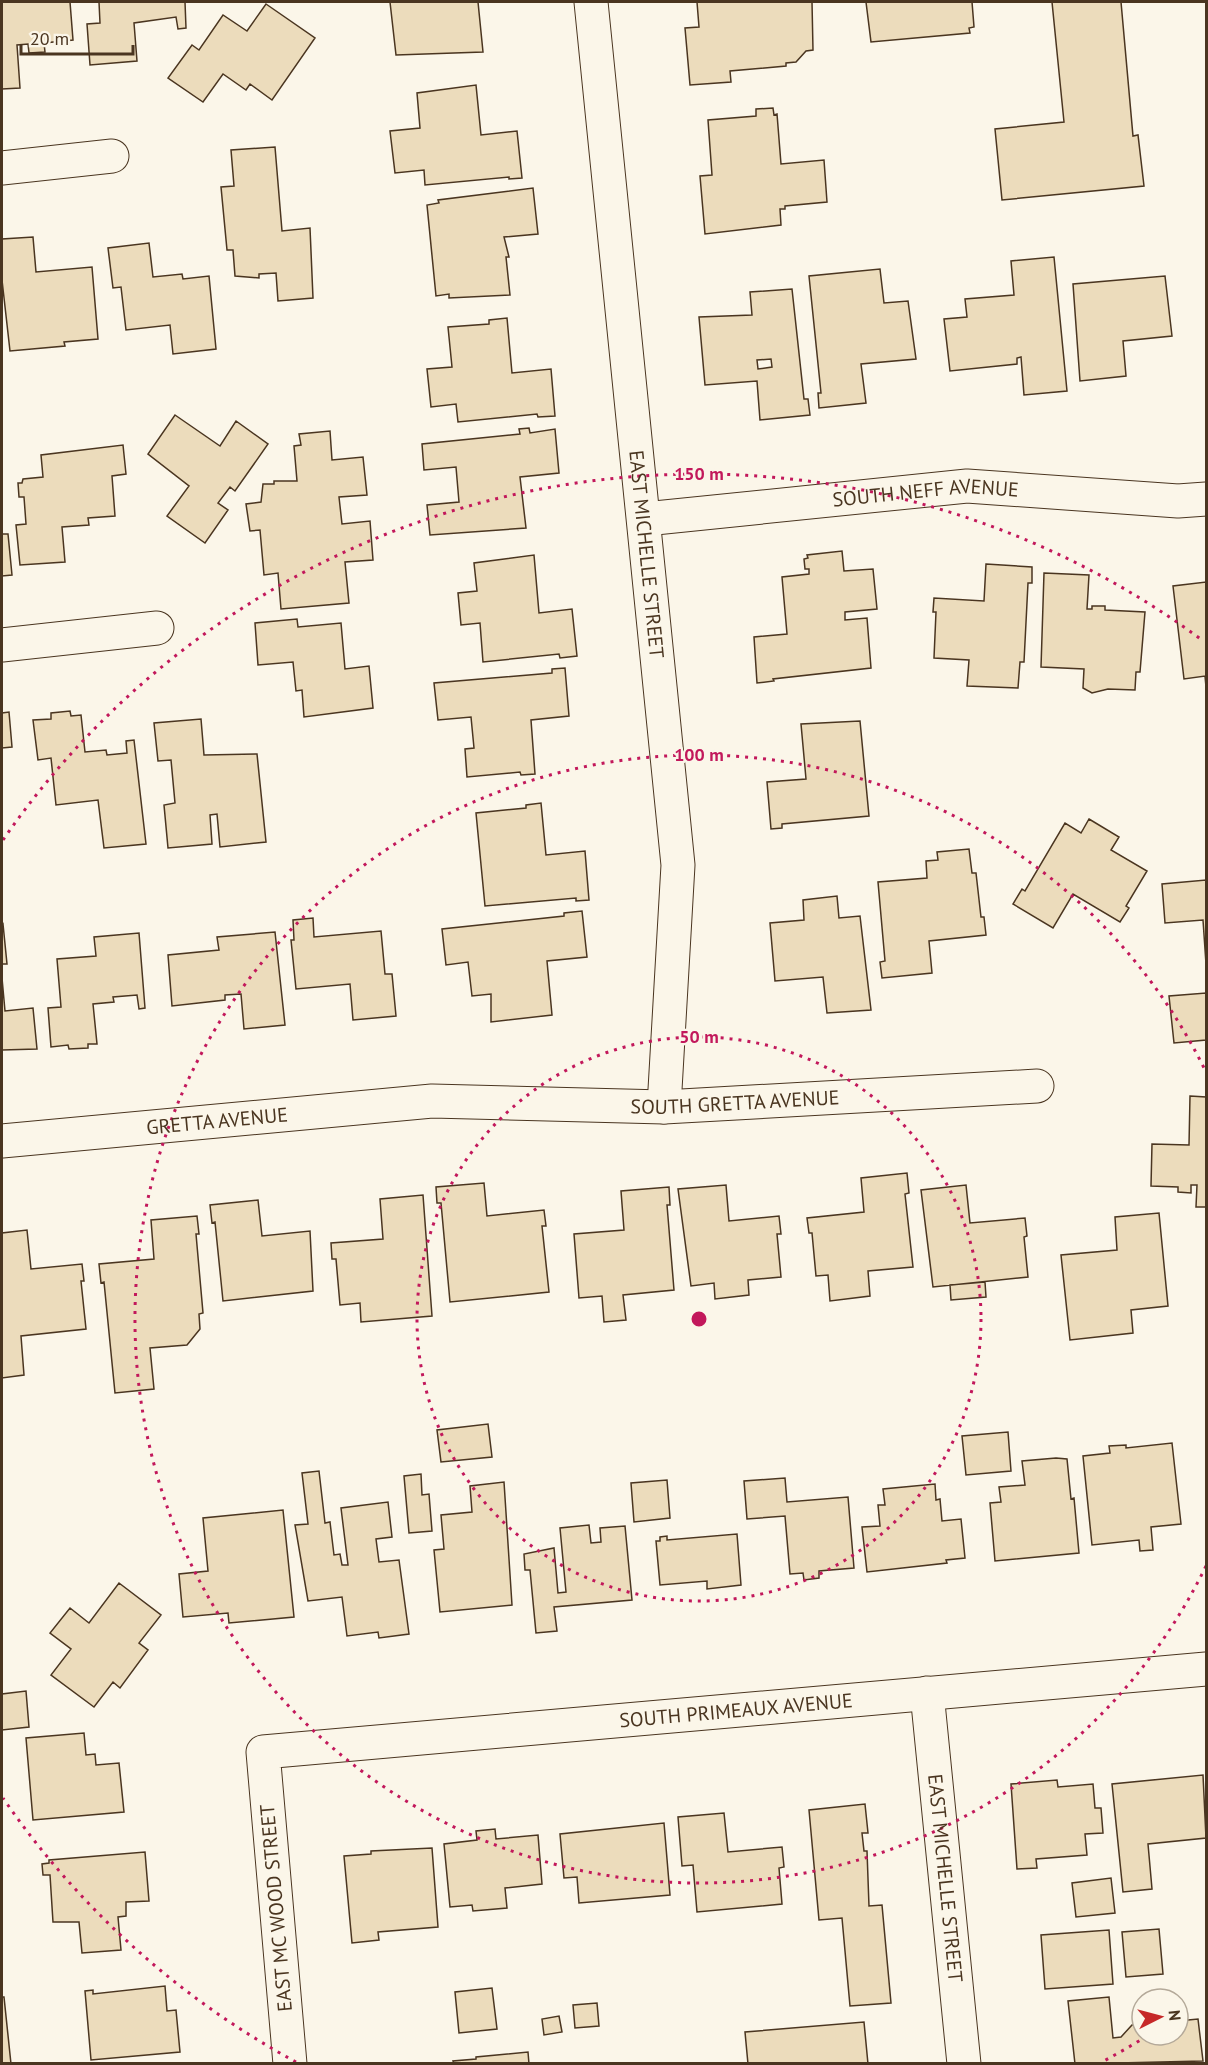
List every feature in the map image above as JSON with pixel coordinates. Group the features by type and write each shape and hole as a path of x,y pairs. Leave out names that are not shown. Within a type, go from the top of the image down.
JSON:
{"street":[{"name":"EAST MICHELLE STREET","path":"591,2 645,519 678,865 664,1107"},
{"path":"2,168 112,156"},
{"name":"SOUTH NEFF AVENUE","path":"645,519 967,486 1178,501 1206,499"},
{"path":"2,645 157,628"},
{"name":"SOUTH GRETTA AVENUE","path":"432,1101 664,1107 1037,1086"},
{"name":"GRETTA AVENUE","path":"2,1141 432,1101"},
{"name":"SOUTH PRIMEAUX AVENUE","path":"263,1752 1206,1669"},
{"name":"EAST MICHELLE STREET","path":"927,1693 964,2064"},
{"name":"EAST MC WOOD STREET","path":"263,1752 290,2064"}],"building":[{"path":"2,2 70,2 73,40 44,43 45,52 29,53 28,44 17,45 20,88 2,89"},
{"path":"99,2 185,2 186,28 178,29 176,17 134,23 137,61 90,65 87,24 100,23"},
{"path":"390,2 478,2 483,52 396,55"},
{"path":"697,2 812,2 813,50 806,51 796,62 786,63 786,66 730,71 731,82 690,85 685,28 699,27"},
{"path":"866,2 972,2 974,27 969,28 970,33 871,42"},
{"path":"1052,2 1121,2 1133,136 1138,135 1144,186 1002,200 995,129 1064,122"},
{"path":"266,4 315,38 272,100 250,84 246,90 223,74 203,102 168,78 192,45 199,50 223,15 247,31"},
{"path":"476,85 481,135 517,131 522,178 509,179 509,177 425,185 424,170 395,173 390,131 420,128 417,93"},
{"path":"773,108 774,115 777,114 781,164 824,160 827,202 785,206 785,209 780,209 781,225 705,234 700,176 712,175 708,120 756,116 756,109"},
{"path":"275,147 282,231 310,228 313,298 278,301 276,273 259,274 259,278 235,276 233,250 227,250 221,187 234,186 231,150"},
{"path":"533,188 538,234 504,237 509,257 506,257 510,295 449,298 449,294 436,296 427,205 439,203 438,200"},
{"path":"33,237 36,272 92,267 98,339 64,342 65,346 10,351 2,280 2,239"},
{"path":"149,243 153,277 182,274 183,279 209,276 216,349 173,354 170,325 126,330 121,287 113,288 108,248"},
{"path":"1054,257 1067,391 1024,395 1021,357 1017,358 1017,364 950,371 944,319 967,317 965,299 1014,295 1011,261"},
{"path":"880,269 884,303 908,301 916,359 861,364 866,403 819,408 818,393 821,393 809,276"},
{"path":"1165,276 1172,336 1123,341 1126,376 1080,381 1073,284"},
{"path":"792,289 804,399 808,399 810,415 760,420 757,381 705,385 699,317 752,315 750,292","holes":["771,359 772,367 758,369 757,360"]},
{"path":"507,318 512,373 551,369 555,416 538,417 537,414 458,422 456,404 431,407 427,369 452,367 448,327 489,324 489,320"},
{"path":"175,415 220,446 236,421 268,444 235,491 230,487 218,503 228,510 205,543 167,516 189,486 148,454"},
{"path":"529,428 530,433 555,429 559,473 520,477 526,528 430,535 427,505 459,502 456,467 424,470 422,444 520,434 519,429"},
{"path":"330,431 332,460 363,457 367,495 339,497 342,524 370,521 373,560 345,562 349,603 281,609 278,573 264,575 260,530 250,531 246,504 261,502 263,484 274,484 274,481 297,481 294,446 301,445 299,434"},
{"path":"123,445 126,474 112,476 115,516 88,518 89,525 62,527 65,562 20,565 16,525 26,524 24,497 19,497 18,483 22,483 23,479 43,477 41,455"},
{"path":"2,534 8,534 12,575 2,576"},
{"path":"842,551 844,571 873,569 877,609 845,612 845,620 867,618 871,668 773,679 774,681 757,683 754,637 787,634 782,577 809,574 809,569 805,569 804,559 808,558 807,555"},
{"path":"534,555 539,613 572,609 577,656 560,658 559,654 483,662 480,623 461,625 458,593 477,591 474,563"},
{"path":"986,564 1032,567 1032,583 1028,583 1024,662 1020,662 1018,688 967,686 969,660 934,658 936,612 933,612 934,598 984,601"},
{"path":"1044,573 1089,575 1087,609 1092,609 1092,606 1105,606 1105,610 1145,612 1140,672 1136,672 1135,690 1108,689 1092,693 1083,688 1084,669 1041,667"},
{"path":"1206,582 1206,687 1205,676 1184,679 1173,586"},
{"path":"297,619 298,627 341,623 345,669 369,666 373,708 304,717 302,690 296,691 293,662 258,665 255,623"},
{"path":"565,668 569,716 531,720 535,774 521,775 520,772 467,777 465,749 474,748 471,717 438,720 434,683 552,673 552,669"},
{"path":"70,711 71,716 81,715 85,752 106,750 107,755 127,753 126,741 134,740 146,844 104,848 98,800 56,805 51,758 38,760 33,720 51,719 51,713"},
{"path":"9,712 12,747 2,748 2,713"},
{"path":"201,719 204,755 257,754 266,842 220,847 217,814 210,815 212,844 168,848 164,805 175,803 171,760 158,761 154,723"},
{"path":"860,721 869,816 782,824 782,828 771,829 767,782 806,779 801,724"},
{"path":"541,803 546,855 585,851 589,900 576,901 576,898 485,906 476,813 526,808 526,805"},
{"path":"1089,819 1119,837 1111,850 1147,871 1126,906 1129,908 1120,922 1073,894 1053,928 1013,904 1022,889 1025,891 1065,823 1081,833"},
{"path":"969,849 972,873 976,873 981,917 984,917 986,935 929,941 932,973 882,978 880,962 885,961 878,882 927,878 926,861 938,860 937,852"},
{"path":"1206,880 1206,964 1203,920 1165,923 1162,884"},
{"path":"837,896 839,918 860,916 871,1010 827,1013 823,977 775,981 770,923 804,920 803,900"},
{"path":"582,911 587,957 547,961 552,1015 491,1022 491,994 472,996 468,962 446,965 442,929 564,916 564,913"},
{"path":"313,918 314,937 381,931 385,974 392,974 396,1016 353,1020 350,984 296,989 291,940 294,940 293,920"},
{"path":"3,924 7,964 2,964"},
{"path":"275,932 285,1025 244,1029 241,994 225,995 225,1000 172,1006 168,955 219,950 217,937"},
{"path":"139,933 145,1008 139,1009 137,995 113,997 114,1002 93,1004 97,1044 88,1044 88,1048 69,1049 68,1045 51,1047 48,1008 61,1007 57,959 96,956 94,937"},
{"path":"2,978 5,1011 33,1008 37,1049 2,1050"},
{"path":"1206,993 1206,1040 1174,1043 1169,996"},
{"path":"1190,1096 1206,1097 1206,1207 1196,1207 1197,1185 1191,1185 1191,1193 1178,1192 1178,1187 1151,1186 1152,1144 1189,1145"},
{"path":"907,1173 909,1193 905,1194 913,1267 868,1271 870,1296 830,1301 828,1275 816,1276 812,1233 809,1233 807,1218 864,1212 861,1178"},
{"path":"484,1183 487,1216 544,1210 546,1226 542,1226 549,1292 450,1302 441,1203 437,1203 436,1187"},
{"path":"726,1185 729,1221 779,1216 781,1234 777,1234 781,1277 748,1280 749,1295 715,1299 714,1283 691,1286 678,1189"},
{"path":"966,1185 970,1223 1025,1218 1027,1236 1024,1237 1028,1277 933,1287 921,1190"},
{"path":"669,1187 670,1205 667,1205 674,1290 623,1295 626,1320 604,1322 602,1296 579,1298 574,1234 624,1230 621,1191"},
{"path":"423,1195 432,1316 361,1322 360,1303 340,1305 336,1259 332,1259 331,1243 383,1239 380,1199"},
{"path":"258,1200 262,1236 310,1231 313,1291 223,1301 215,1222 212,1223 210,1205"},
{"path":"1159,1213 1168,1306 1131,1310 1133,1333 1070,1340 1061,1255 1117,1250 1115,1217"},
{"path":"197,1216 199,1234 196,1234 203,1313 199,1314 200,1329 187,1345 150,1348 154,1389 115,1393 104,1282 101,1283 99,1264 154,1259 151,1220"},
{"path":"27,1230 31,1269 82,1264 84,1281 81,1281 86,1329 21,1336 24,1375 2,1378 2,1233"},
{"path":"985,1282 986,1297 951,1300 950,1285"},
{"path":"488,1424 492,1457 441,1462 437,1430"},
{"path":"1008,1432 1011,1471 966,1475 962,1436"},
{"path":"1172,1443 1181,1524 1151,1527 1153,1550 1140,1551 1139,1540 1092,1545 1083,1456 1110,1453 1109,1446 1126,1445 1126,1448"},
{"path":"1067,1459 1071,1499 1074,1498 1079,1553 995,1561 990,1503 1001,1502 999,1487 1025,1485 1022,1461"},
{"path":"319,1471 325,1523 330,1522 334,1555 340,1554 342,1565 348,1565 341,1508 388,1502 392,1537 376,1539 379,1562 399,1560 409,1634 379,1638 378,1632 347,1636 342,1597 308,1601 295,1525 308,1524 302,1473"},
{"path":"421,1474 422,1495 429,1494 432,1531 409,1533 404,1476"},
{"path":"785,1478 787,1502 848,1497 854,1568 819,1571 819,1578 804,1580 803,1573 790,1574 785,1516 747,1519 744,1481"},
{"path":"667,1480 670,1518 634,1522 631,1483"},
{"path":"504,1482 512,1605 440,1612 434,1550 444,1549 441,1515 472,1512 470,1486"},
{"path":"935,1484 936,1500 940,1499 942,1521 961,1519 965,1558 946,1560 947,1563 867,1572 862,1527 880,1526 878,1505 885,1505 883,1489"},
{"path":"283,1510 294,1617 229,1623 228,1613 183,1617 179,1574 208,1571 203,1518"},
{"path":"589,1525 591,1543 601,1542 600,1528 625,1526 632,1600 554,1607 557,1631 536,1633 530,1570 525,1570 524,1554 554,1548 558,1593 566,1592 560,1528"},
{"path":"737,1534 741,1585 707,1589 707,1581 660,1585 656,1541 660,1541 660,1537 667,1536 667,1540"},
{"path":"119,1583 161,1615 139,1643 148,1650 120,1688 113,1682 94,1707 51,1675 71,1649 50,1633 70,1608 89,1623"},
{"path":"26,1691 29,1727 2,1730 2,1694"},
{"path":"84,1733 86,1755 95,1754 96,1765 119,1763 124,1812 33,1820 26,1738"},
{"path":"1203,1775 1206,1838 1148,1844 1152,1889 1123,1892 1112,1784"},
{"path":"1057,1780 1058,1787 1093,1784 1095,1808 1101,1808 1103,1833 1085,1834 1087,1855 1036,1859 1037,1868 1017,1869 1011,1784"},
{"path":"865,1804 868,1833 862,1833 864,1851 867,1851 869,1906 882,1905 891,2003 850,2006 842,1918 819,1920 809,1810"},
{"path":"724,1813 728,1852 782,1847 784,1867 779,1868 782,1904 697,1912 693,1865 682,1866 678,1817"},
{"path":"664,1823 670,1895 579,1903 577,1877 564,1878 560,1834"},
{"path":"495,1829 496,1839 538,1835 542,1884 505,1888 507,1908 473,1911 472,1905 450,1907 444,1844 477,1840 476,1831"},
{"path":"432,1848 438,1927 378,1932 379,1940 352,1943 344,1856 371,1854 371,1851"},
{"path":"145,1852 149,1901 126,1902 126,1916 118,1917 121,1950 82,1953 79,1922 53,1922 50,1875 43,1875 42,1864 49,1863 49,1860"},
{"path":"1111,1878 1115,1913 1076,1917 1072,1883"},
{"path":"1159,1929 1163,1974 1126,1977 1122,1932"},
{"path":"1109,1930 1113,1984 1045,1989 1041,1935"},
{"path":"165,1986 167,2011 176,2010 180,2052 91,2060 85,1991 93,1990 93,1994"},
{"path":"492,1988 497,2029 459,2033 455,1992"},
{"path":"2,1997 4,1997 11,2064 2,2064"},
{"path":"1109,1997 1113,2038 1121,2037 1130,2027 1130,2047 1190,2047 1190,2020 1198,2019 1203,2061 1075,2064 1068,2001"},
{"path":"597,2003 599,2026 575,2028 573,2005"},
{"path":"559,2016 562,2032 544,2035 542,2019"},
{"path":"864,2022 868,2064 748,2064 745,2032"},
{"path":"528,2052 529,2064 454,2064 453,2061 476,2059 476,2057"}]}
